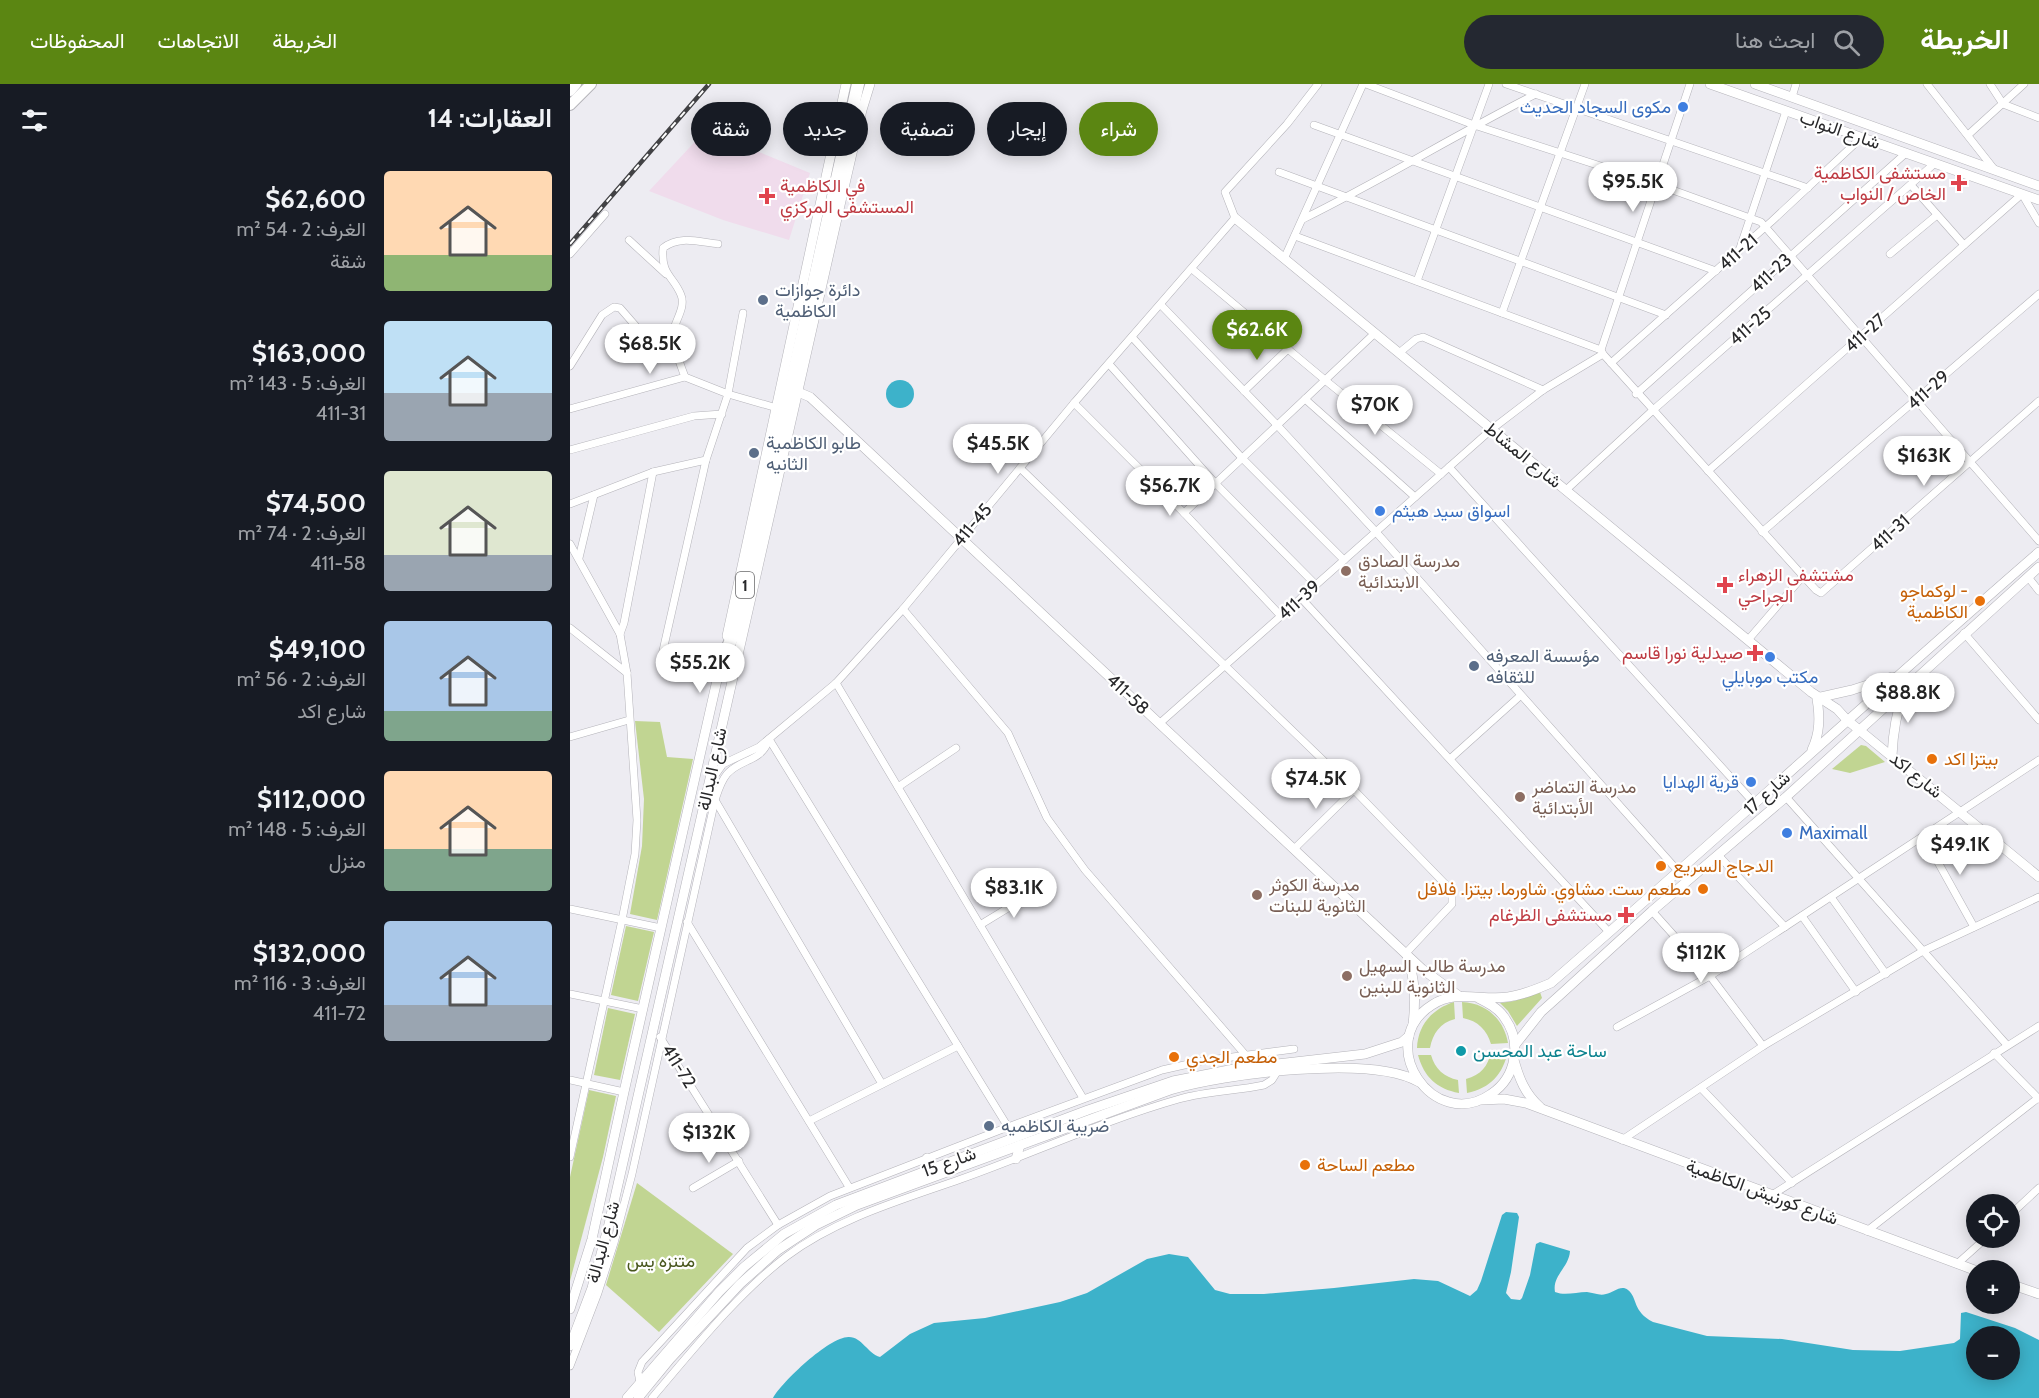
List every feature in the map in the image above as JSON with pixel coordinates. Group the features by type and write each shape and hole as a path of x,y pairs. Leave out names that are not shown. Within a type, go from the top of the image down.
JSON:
{"highway":[{"name":"1","path":"721,663 734,633 780,413 858,84"}],"main road":[{"path":"570,91 576,84"},
{"path":"570,105 591,84"}],"street":[{"path":"570,409 685,377 780,413 846,84"},
{"name":"شارع البدالة","path":"570,1346 592,1288 604,1245 652,1036 683,921 711,799 710,783 862,110 870,84"},
{"path":"1235,219 1225,192 1287,124 1318,84"},
{"path":"1284,259 1365,84 1474,125 1656,184 1750,218 1766,227 2039,541"},
{"path":"1418,281 1489,84"},
{"path":"1506,84 1808,188"},
{"path":"1502,313 1585,84"},
{"path":"1602,352 1618,297 1690,84"},
{"name":"شارع النواب","path":"1710,84 2039,200"},
{"name":"شارع النواب","path":"1755,84 2039,186"},
{"path":"1792,97 1796,84"},
{"path":"1919,84 1929,86 1995,170"},
{"path":"1990,84 2003,104 2039,118"},
{"path":"1968,135 2024,84"},
{"path":"1303,219 1414,161 1474,125 1536,94"},
{"path":"1739,251 1786,111"},
{"path":"1314,125 1716,271"},
{"name":"411-21","path":"1611,363 1766,227 1862,138"},
{"name":"411-23","path":"1636,394 1906,153"},
{"name":"411-25","path":"1566,490 1652,411 1809,276 1935,163"},
{"path":"1279,172 1666,315"},
{"path":"1911,185 1964,245"},
{"path":"2022,194 2039,223"},
{"name":"411-27","path":"1708,471 2022,194"},
{"path":"570,254 605,214"},
{"path":"1890,254 1937,215"},
{"name":"شارع المشاط","path":"1235,219 1816,696 1838,709 1847,720"},
{"name":"411-45","path":"769,740 836,683 903,609 1074,403 1235,219"},
{"path":"1295,236 1602,352 1636,394 1803,576 1748,640"},
{"path":"629,240 666,274 681,295 682,303 672,334 685,377"},
{"path":"666,274 663,248 670,242 685,240 717,244"},
{"path":"1192,269 1441,474"},
{"name":"411-29","path":"1762,532 2039,294"},
{"path":"1161,305 1376,532 1678,871"},
{"path":"570,366 602,315 614,307 620,308 647,339"},
{"path":"662,655 706,460 728,394 743,313"},
{"path":"1184,513 1375,333"},
{"path":"614,352 647,339 672,334"},
{"path":"1132,337 1242,458 1344,560"},
{"path":"1399,353 1416,339 1423,337 1543,390"},
{"path":"1244,391 1288,349"},
{"name":"411-39","path":"1160,723 1492,429 1543,390 1602,352"},
{"path":"1109,363 1215,483 1316,585"},
{"name":"411-58","path":"798,392 810,398 1406,953 1440,983 1459,996"},
{"path":"1305,399 1415,497"},
{"name":"411-31","path":"1803,576 1816,590 1821,592 2039,401"},
{"path":"1074,403 1184,513 1281,616"},
{"path":"570,450 694,416 722,414"},
{"path":"570,504 653,472 706,460"},
{"path":"1449,467 1755,804"},
{"path":"1020,468 1354,790 1452,891 1452,904 1406,953 1414,976 1416,1002 1411,1032 1408,1052 1411,1068 1419,1082 1430,1093 1444,1100 1460,1103 1480,1100 1496,1091 1510,1073 1515,1045 1511,1030 1503,1016 1492,1005 1478,998 1459,996 1444,998 1431,1005 1420,1015 1411,1032"},
{"path":"620,634 653,472"},
{"path":"579,558 594,495"},
{"path":"570,544 620,634 627,673 637,820 635,854 622,920 570,1157"},
{"name":"شارع 17","path":"1478,998 1507,998 1531,992 1551,983 1809,756 1897,675 2039,552"},
{"name":"شارع 17","path":"1515,1045 1541,1012 1652,911 1860,731 1964,633 2039,567"},
{"path":"2028,578 2039,591"},
{"path":"1301,598 1451,758 1609,932"},
{"path":"903,609 1008,733 1047,818 1085,870 1256,1067"},
{"path":"570,628 627,673"},
{"path":"1964,633 2039,720"},
{"name":"شارع البدالة","path":"570,1309 592,1239 721,663"},
{"path":"1809,756 1819,728 1816,696 1867,686 1897,675"},
{"path":"836,683 1083,1098"},
{"path":"1892,756 1897,710 1905,689"},
{"path":"1451,758 1520,696"},
{"path":"570,737 629,720"},
{"name":"شارع اكد","path":"1847,720 2039,877"},
{"path":"710,783 723,764 749,753 769,740"},
{"path":"769,740 764,750 735,766 726,774 711,799 882,1084"},
{"path":"769,740 1008,1127"},
{"path":"898,787 956,748"},
{"path":"1617,1027 1710,976 2039,760"},
{"path":"1294,849 1354,790"},
{"path":"1786,797 2007,1045"},
{"path":"1924,837 1974,927"},
{"path":"1718,855 1785,927"},
{"path":"980,925 1036,891"},
{"path":"1832,897 1886,974"},
{"path":"1622,1140 1763,1046 1923,951 2039,897"},
{"path":"570,909 661,928"},
{"path":"1652,911 1710,976 1763,1046"},
{"path":"664,916 683,921 849,1187"},
{"path":"1802,916 1856,992"},
{"path":"570,1366 598,1293 632,1174 662,1038 683,921"},
{"path":"570,994 642,1009"},
{"path":"1772,1195 2039,1026"},
{"name":"شارع 15","path":"630,1397 645,1383 731,1279 784,1234 836,1205 1160,1085 1213,1072 1365,1054 1402,1042 1411,1032"},
{"name":"411-72","path":"652,1036 662,1038 778,1225"},
{"path":"809,1121 958,1046"},
{"path":"658,1391 638,1376 640,1365 657,1344 738,1257 757,1240 813,1205 849,1187 1083,1098 1175,1067 1202,1061 1294,1049"},
{"path":"1868,1231 2038,1098 1994,1053"},
{"name":"شارع كورنيش الكاظمية","path":"1514,1060 1526,1092 1547,1112"},
{"name":"شارع 15","path":"667,1356 740,1284 772,1255 803,1232 857,1205 1020,1145 1182,1086 1207,1081 1277,1072 1365,1069 1395,1073 1419,1082"},
{"path":"652,1398 755,1284 799,1248 863,1215 1017,1159 1067,1138 1179,1099 1204,1093 1264,1085 1272,1080 1277,1072"},
{"path":"570,1080 624,1092"},
{"path":"1701,1088 1792,1183"},
{"name":"شارع كورنيش الكاظمية","path":"1480,1100 1515,1101 1547,1112 1966,1267"},
{"path":"1017,1159 1020,1145"},
{"path":"924,1171 927,1158"},
{"path":"693,1188 739,1161"},
{"path":"2020,1206 2039,1188"},
{"path":"1957,1264 1975,1248"},
{"path":"2020,1287 2039,1294"}],"shaded area":[{"path":"691,146 691,156 769,156 810,173 789,240 723,220 649,191"}],"green space":[{"path":"635,721 660,722 667,757 693,759 657,920 630,914 642,846 644,799"},
{"path":"1861,745 1866,746 1885,762 1850,773 1832,769"},
{"path":"626,926 654,932 638,1001 611,995"},
{"path":"1540,992 1542,998 1517,1026 1500,1003 1514,1001"},
{"path":"1454,1002 1455,1019 1438,1029 1430,1048 1417,1048 1423,1025 1439,1009"},
{"path":"1462,1002 1479,1006 1493,1014 1503,1027 1508,1043 1491,1044 1481,1027 1463,1018"},
{"path":"608,1008 635,1014 620,1080 594,1075"},
{"path":"1508,1051 1503,1067 1495,1079 1483,1088 1467,1093 1466,1079 1483,1069 1491,1052"},
{"path":"1418,1055 1431,1055 1441,1072 1458,1080 1459,1093 1432,1081 1424,1070"},
{"path":"589,1090 616,1096 603,1157 570,1281 570,1177"},
{"name":"متنزه يس","path":"637,1183 733,1254 659,1332 606,1285"}],"water":[{"path":"900,380 910,384 914,394 910,404 900,408 890,404 886,394 890,384"},
{"path":"1506,1212 1517,1213 1519,1217 1506,1293 1511,1299 1520,1300 1522,1298 1530,1275 1536,1244 1540,1242 1570,1251 1567,1262 1556,1281 1555,1292 1567,1294 1587,1292 1601,1295 1625,1288 1631,1293 1638,1309 1646,1318 1653,1322 1707,1336 1782,1339 1853,1350 1900,1351 1954,1343 1960,1339 1961,1313 1966,1312 1966,1314 2009,1326 1966,1326 1966,1380 2020,1380 2020,1330 2039,1340 2039,1398 773,1398 807,1361 841,1339 854,1338 880,1357 910,1334 934,1323 985,1318 1060,1302 1087,1293 1147,1259 1169,1254 1188,1257 1215,1290 1230,1294 1264,1294 1414,1279 1438,1281 1470,1296 1477,1290 1502,1215"}],"railway":[{"path":"570,244 709,84"}],"place":[{"name":"مكوى السجاد الحديث","path":"1683,107"},
{"name":"مستشفى الكاظمية الخاص / النواب","path":"1959,183"},
{"name":"في الكاظمية المستشفى المركزي","path":"767,196"},
{"name":"دائرة جوازات الكاظمية","path":"763,300"},
{"name":"طابو الكاظمية الثانيه","path":"754,453"},
{"name":"اسواق سيد هيثم","path":"1380,511"},
{"name":"مدرسة الصادق الابتدائية","path":"1346,571"},
{"name":"مشتشفى الزهراء الجراحي","path":"1725,585"},
{"name":"لوكماجو - الكاظمية","path":"1980,601"},
{"name":"صيدلية نورا قاسم","path":"1755,653"},
{"name":"مكتب موبايلي","path":"1770,657"},
{"name":"مؤسسة المعرفه للثقافه","path":"1474,666"},
{"name":"بيتزا اكد","path":"1932,759"},
{"name":"قرية الهدايا","path":"1751,782"},
{"name":"مدرسة التماضر الأبتدائية","path":"1520,797"},
{"name":"Maximall","path":"1787,833"},
{"name":"الدجاج السريع","path":"1661,866"},
{"name":"مطعم ست. مشاوي. شاورما. بيتزا. فلافل","path":"1703,889"},
{"name":"مدرسة الكوثر الثانوية للبنات","path":"1257,895"},
{"name":"مستشفى الظرغام","path":"1626,915"},
{"name":"مدرسة طالب السهيل الثانوية للبنين","path":"1347,976"},
{"name":"ساحة عبد المحسن","path":"1461,1051"},
{"name":"مطعم الجدي","path":"1174,1057"},
{"name":"ضريبة الكاظميه","path":"989,1126"},
{"name":"مطعم الساحة","path":"1305,1165"}]}
